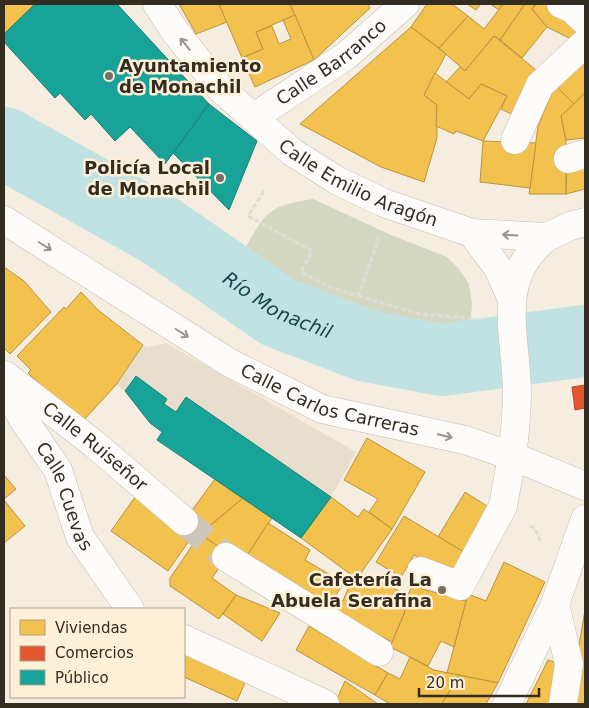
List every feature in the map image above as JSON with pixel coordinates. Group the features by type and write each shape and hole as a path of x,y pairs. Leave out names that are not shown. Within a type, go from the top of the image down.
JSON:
{"street":[{"name":"Calle Emilio Aragón","path":"157,4 176,33 220,88 292,152 338,181 384,203 472,233 548,237 585,222"},
{"name":"Calle Barranco","path":"254,117 346,56 405,4"},
{"path":"561,4 572,8 585,21"},
{"path":"515,140 540,85 585,44"},
{"name":"Calle Carlos Carreras","path":"4,220 230,363 322,408 465,440 512,456 585,486"},
{"path":"472,233 498,268 511,297"},
{"path":"420,571 460,586 503,506 518,419 511,297 523,262 533,249 548,237"},
{"name":"Calle Ruiseñor","path":"4,374 13,383 93,443 184,521"},
{"name":"Calle Cuevas","path":"4,380 21,416 58,470 80,537 129,608"},
{"path":"507,704 555,604 585,519"},
{"path":"226,557 379,652"},
{"path":"555,604 569,664 563,704"},
{"path":"185,640 325,704"}],"path":[{"path":"264,191 248,216 312,250 301,272 326,286 420,314 470,319"},
{"path":"358,296 379,236"},
{"path":"522,523 535,528 541,542"}],"shaded area":[{"path":"166,343 356,452 331,497 301,538 157,440 162,432 150,423 125,391 116,385 144,345 148,347"}],"green space":[{"path":"313,199 391,235 447,257 459,269 469,284 472,304 470,329 415,324 362,311 306,287 244,250 263,219 270,213 286,205"}],"building: Viviendas":[{"path":"4,4 35,4 4,34"},
{"path":"179,4 219,4 227,22 196,34"},
{"path":"219,4 290,4 295,15 256,32 263,49 242,58"},
{"path":"290,4 368,4 370,8 314,60"},
{"path":"427,4 452,4 468,16 439,48 411,27"},
{"path":"467,4 481,4 476,10"},
{"path":"490,4 503,4 499,10"},
{"path":"503,4 525,4 500,40 494,36 465,71 439,48 468,16 484,29"},
{"path":"525,4 536,4 532,9 547,27 522,58 500,40"},
{"path":"536,4 552,4 585,24 573,40 547,27 532,9"},
{"path":"295,15 314,60 255,87 242,58 263,49 256,32 272,26 279,44 291,39 283,20"},
{"path":"411,27 446,54 424,95 437,105 437,138 424,182 381,167 300,124"},
{"path":"494,36 541,74 515,116 501,109 507,96 481,84 469,99 446,82 460,67 465,71"},
{"path":"585,55 585,93 574,104 555,85"},
{"path":"435,73 469,99 481,84 507,96 483,141 456,131 454,134 436,126 437,105 424,95"},
{"path":"555,85 574,104 561,116 566,140 566,194 529,194 538,126"},
{"path":"585,93 585,138 566,140 561,116"},
{"path":"483,141 536,143 530,188 480,182"},
{"path":"585,158 585,189 566,194 567,163"},
{"path":"4,267 24,281 51,312 10,354 4,348"},
{"path":"81,292 98,310 143,345 116,385 81,423 28,373 31,370 17,356"},
{"path":"367,438 425,472 392,529 369,512 378,499 344,480"},
{"path":"4,475 16,489 4,499"},
{"path":"215,479 243,498 200,534 196,531 168,571 111,531 140,490 184,521"},
{"path":"465,492 490,508 464,552 438,537"},
{"path":"331,497 358,517 364,509 392,529 361,573 356,571 353,576 301,538"},
{"path":"243,498 272,518 247,556 229,554 200,534"},
{"path":"4,500 25,526 4,543"},
{"path":"404,516 464,552 450,577 414,555 401,577 376,562"},
{"path":"268,523 310,550 305,560 344,583 329,605 247,556"},
{"path":"200,534 229,554 212,578 236,595 219,619 170,586 170,578"},
{"path":"504,562 545,582 498,683 447,673 468,594 486,601"},
{"path":"356,571 408,595 404,614 392,642 337,614"},
{"path":"412,586 466,601 454,647 441,641 428,666 390,647 404,614"},
{"path":"236,595 280,613 262,641 223,614"},
{"path":"585,610 585,704 569,704 575,669"},
{"path":"309,626 388,673 375,695 296,650"},
{"path":"185,650 247,678 237,701 185,677"},
{"path":"410,657 434,670 459,675 442,704 390,704 375,695 388,673 400,679"},
{"path":"548,660 563,665 554,704 526,704"},
{"path":"459,675 498,683 486,704 442,704"},
{"path":"345,681 378,704 342,704 336,701"}],"building: Comercios":[{"path":"585,385 585,408 575,410 572,387"}],"building: Público":[{"name":"Ayuntamiento de Monachil","path":"35,4 117,4 209,104 165,164 130,127 115,141 91,114 85,120 60,93 55,98 4,42 4,34"},
{"name":"Policía Local de Monachil","path":"209,104 257,141 229,210 173,153"},
{"path":"136,376 167,399 164,404 176,412 186,397 331,497 301,538 157,440 162,432 150,423 125,391"}],"waterway":[{"name":"Río Monachil","path":"4,143 161,231 278,312 367,346 441,360 585,341"}],"tunnel":[{"path":"184,521 226,557"}],"place":[{"name":"Ayuntamiento de Monachil","path":"109,76"},
{"name":"Policía Local de Monachil","path":"220,178"},
{"name":"Cafetería La Abuela Serafina","path":"442,590"}]}
